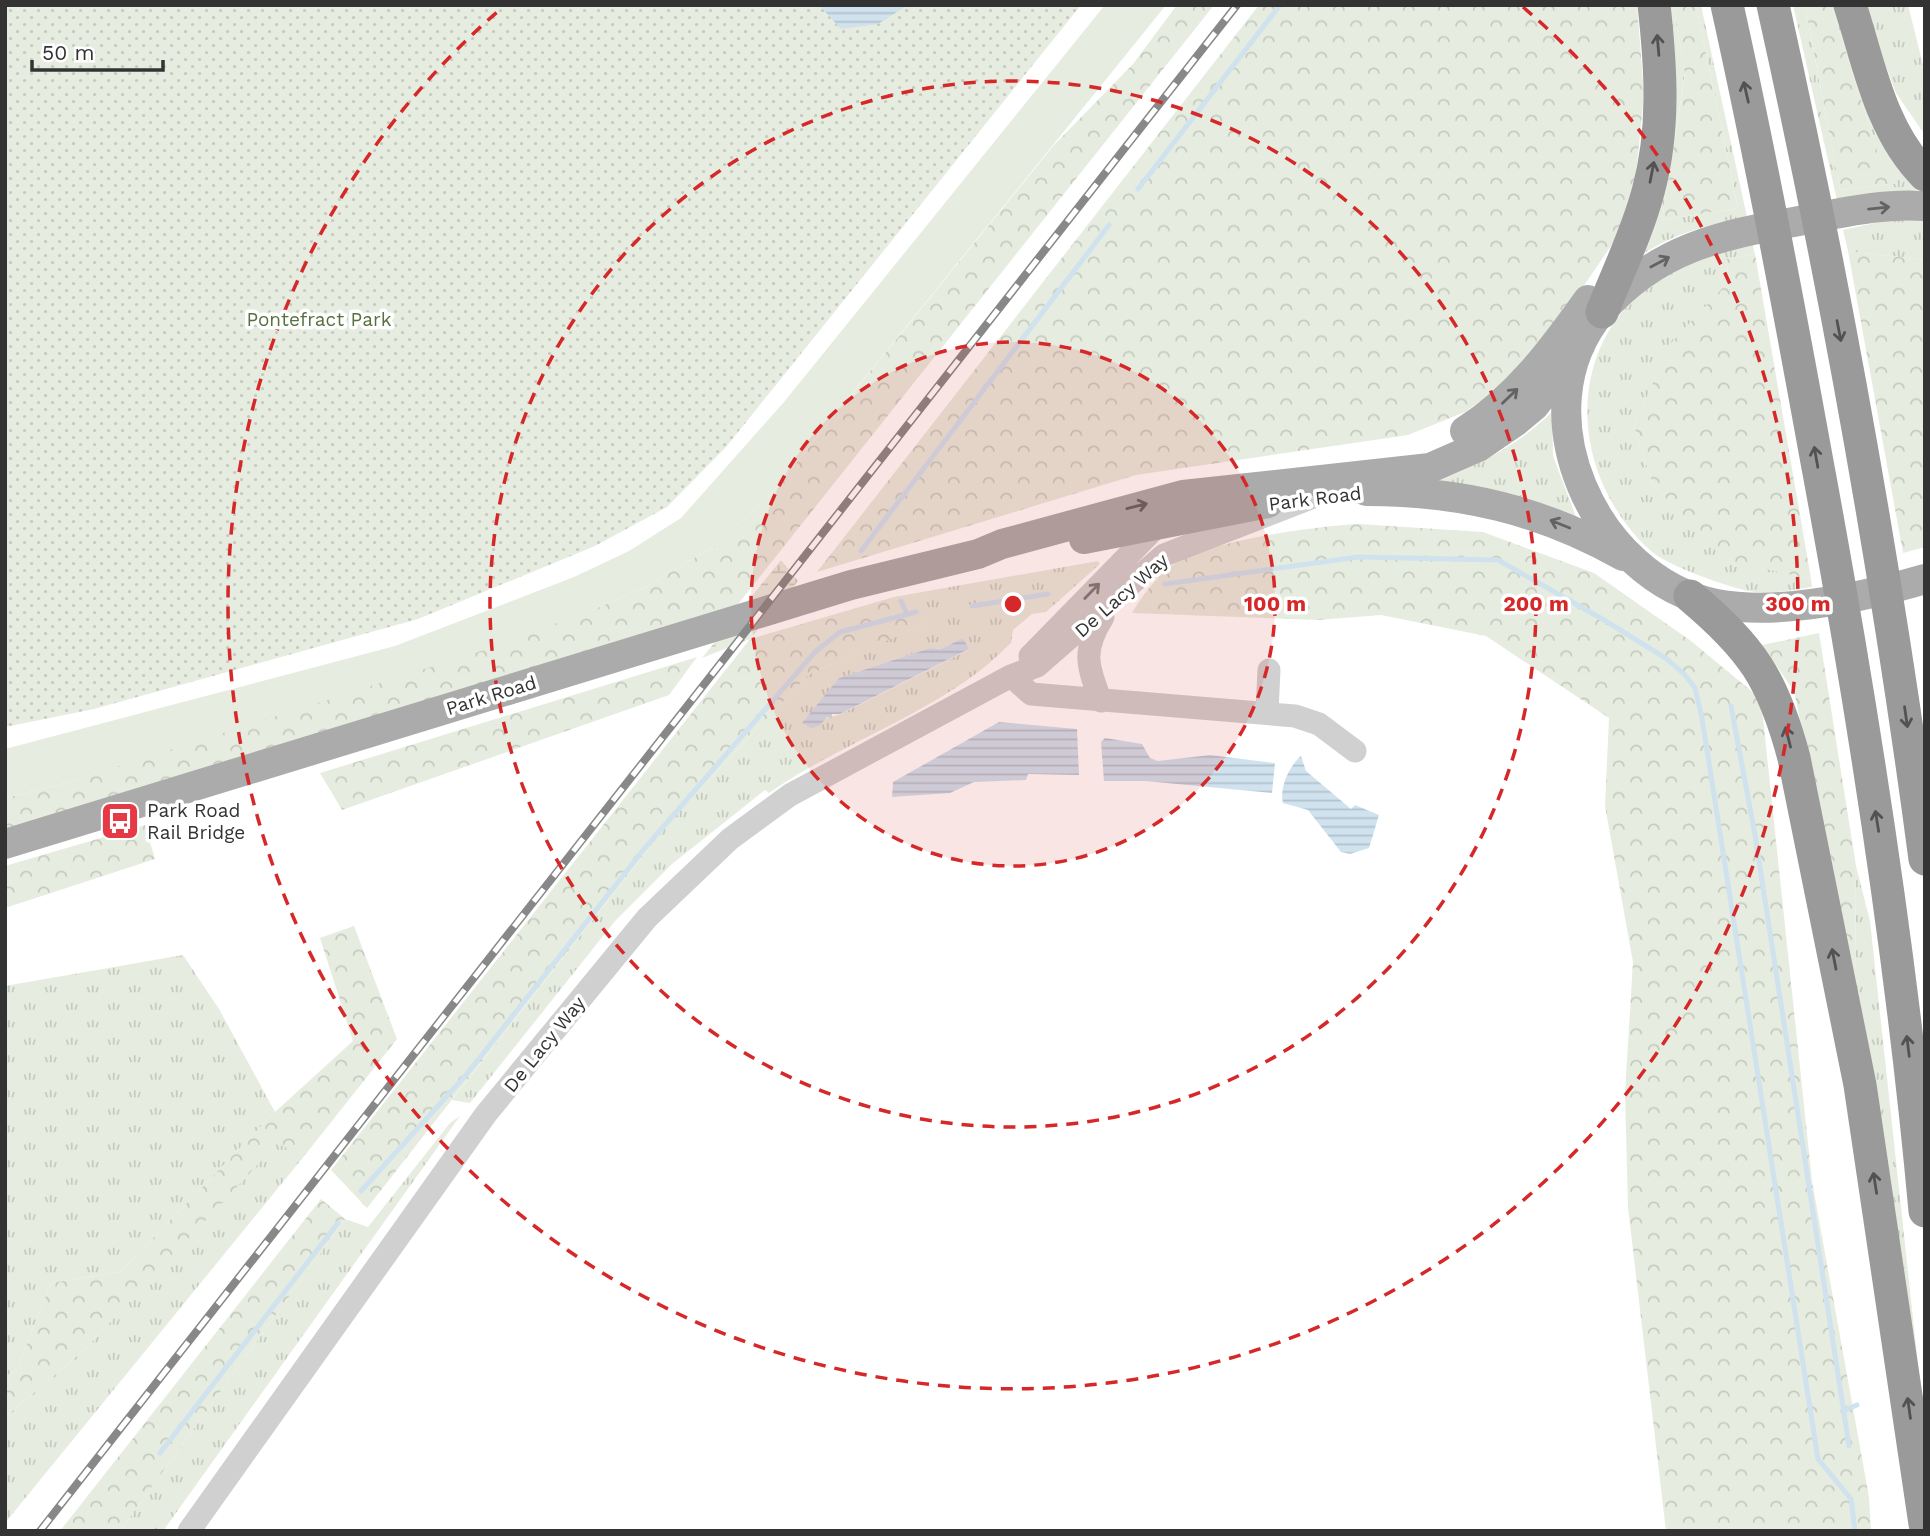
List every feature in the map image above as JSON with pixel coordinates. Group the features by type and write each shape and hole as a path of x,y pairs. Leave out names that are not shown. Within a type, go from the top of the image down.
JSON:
{"highway":[{"path":"1602,312 1633,238 1648,191 1657,145 1661,86 1654,5"},
{"path":"1727,5 1761,159 1851,656 1890,900 1916,1106 1925,1211"},
{"path":"1773,5 1805,148 1875,523 1897,650 1925,859"},
{"path":"1850,5 1886,119 1903,150 1925,175"},
{"path":"1870,66 1896,107 1925,141"},
{"path":"1689,596 1750,654 1781,710 1791,746 1860,1085 1925,1524"}],"main road":[{"path":"1925,206 1870,208 1731,233 1690,246 1648,268 1602,312 1580,346 1570,384 1567,417 1570,452 1576,474 1596,515 1642,566 1689,596 1736,607 1796,606 1925,579"},
{"path":"1359,482 1460,433 1489,415 1516,390 1551,349 1633,238"},
{"name":"Park Road","path":"978,554 1002,556 1316,496 1359,482 1430,468 1478,447 1534,406 1580,346"},
{"name":"Park Road","path":"5,844 851,585 978,554 1002,544 1184,495 1359,482 1520,510 1572,529 1642,566"}],"street":[{"name":"De Lacy Way","path":"1011,676 1160,524 1184,495"},
{"name":"De Lacy Way","path":"189,1531 486,1114 647,918 730,839 790,795 1011,676 1037,666 1110,605 1164,555 1316,496"},
{"path":"1101,701 1088,671 1089,643 1110,605"},
{"path":"1267,711 1269,670"},
{"path":"1011,676 1031,694 1267,711 1319,724 1355,751"}],"green space":[{"name":"Pontefract Park","path":"5,5 1081,5 726,447 667,507 595,546 418,619 94,709 5,727"},
{"path":"1105,5 1166,5 766,500 711,548 644,588 481,651 69,782 5,798 5,749 395,646 574,577 629,551 681,518 784,402"},
{"path":"1177,5 1214,5 735,608 5,829 5,798 69,782 590,611 644,588 711,548 766,500 1053,146 1133,64"},
{"path":"1259,5 1637,5 1644,95 1635,184 1615,240 1529,366 1465,412 1408,435 1136,475 817,572"},
{"path":"1661,5 1673,5 1685,73 1662,220 1738,208 1696,5 1701,5 1747,217 1685,233 1658,245 1629,264"},
{"path":"1673,5 1696,5 1738,208 1662,220 1685,74"},
{"path":"1793,5 1805,5 1840,190 1897,183 1878,153 1831,5 1834,5 1870,121 1877,136 1917,190 1837,200"},
{"path":"1805,5 1831,5 1878,153 1898,183 1840,190"},
{"path":"1863,5 1908,5 1925,73 1925,135 1896,93"},
{"path":"1925,218 1925,260 1848,251 1843,230 1893,219"},
{"path":"1752,242 1755,254 1726,259 1729,281 1670,345 1634,426 1653,485 1725,559 1811,579 1812,587 1773,592 1749,591 1712,580 1670,563 1651,551 1627,525 1608,495 1595,463 1588,430 1588,396 1595,363 1608,332 1630,303 1657,278 1677,266"},
{"path":"1848,251 1925,260 1925,547 1903,553"},
{"path":"1755,254 1811,579 1725,560 1653,485 1634,426 1670,344 1729,281 1726,259"},
{"path":"1552,412 1553,456 1578,522 1512,494 1433,483 1496,454 1524,436"},
{"path":"1358,524 1483,532 1594,573 1691,641 1761,699 1812,1181 1869,1497 1871,1531 1666,1531 1628,1207 1625,1093 1633,962 1605,806 1609,718 1486,636 1381,615 1317,620 1132,613 1162,574 1189,556 1210,548 1263,536"},
{"path":"781,560 798,581 750,639 702,658"},
{"path":"1098,561 1100,564 1046,612 1032,614 1013,630 1011,643 970,678 921,709 818,763 769,793 765,790 672,864 615,921 470,1103 452,1100 671,820 808,675 926,623 894,597","holes":["963,638 968,650 841,714 824,719 839,678 930,648 941,649"]},
{"path":"894,597 927,623 808,675 671,820 367,1208 331,1170 750,639"},
{"path":"1819,633 1856,866 1855,983 1794,691 1762,645"},
{"path":"697,657 669,695 342,810 320,773"},
{"path":"145,825 155,859 5,908 5,866"},
{"path":"1856,866 1870,921 1920,1383 1855,983"},
{"path":"354,926 397,1039 305,1155 277,1144 84,1350 5,1417 5,1377 17,1369 51,1283 120,1272 275,1112 353,1041 320,938"},
{"path":"183,955 219,1009 275,1112 120,1272 51,1283 17,1369 5,1377 5,986"},
{"path":"460,1116 163,1531 120,1531 345,1219 368,1227 450,1123"},
{"path":"277,1143 305,1155 5,1523 5,1417 84,1350"},
{"path":"321,1199 345,1219 120,1531 60,1531"}],"water":[{"path":"819,5 908,5 878,24 841,29"},
{"path":"963,638 969,649 840,714 832,714 832,719 827,717 819,726 811,728 802,723 839,678 930,648 941,649"},
{"path":"999,722 1077,729 1079,775 1028,774 1026,780 974,782 950,793 892,797 893,782"},
{"path":"1105,738 1142,744 1150,758 1158,761 1210,755 1275,763 1272,793 1145,781 1104,781 1101,742"},
{"path":"1301,756 1306,771 1351,809 1355,805 1379,815 1369,848 1350,854 1341,852 1308,810 1283,803 1282,791 1286,778"}],"waterway":[{"path":"1138,189 1280,5"},
{"path":"861,551 1109,225"},
{"path":"1165,584 1358,557 1498,560 1667,659 1695,688 1702,718 1818,1459 1851,1499 1855,1531"},
{"path":"972,606 1048,594"},
{"path":"901,601 907,614"},
{"path":"361,1191 466,1075 644,849 815,652 840,632 916,612"},
{"path":"1731,706 1755,835 1849,1446"},
{"path":"160,1453 338,1223"},
{"path":"1843,1411 1857,1405"}],"railway":[{"path":"40,1531 1237,5"}],"place":[{"name":"Park Road Rail Bridge","path":"120,821"}]}
